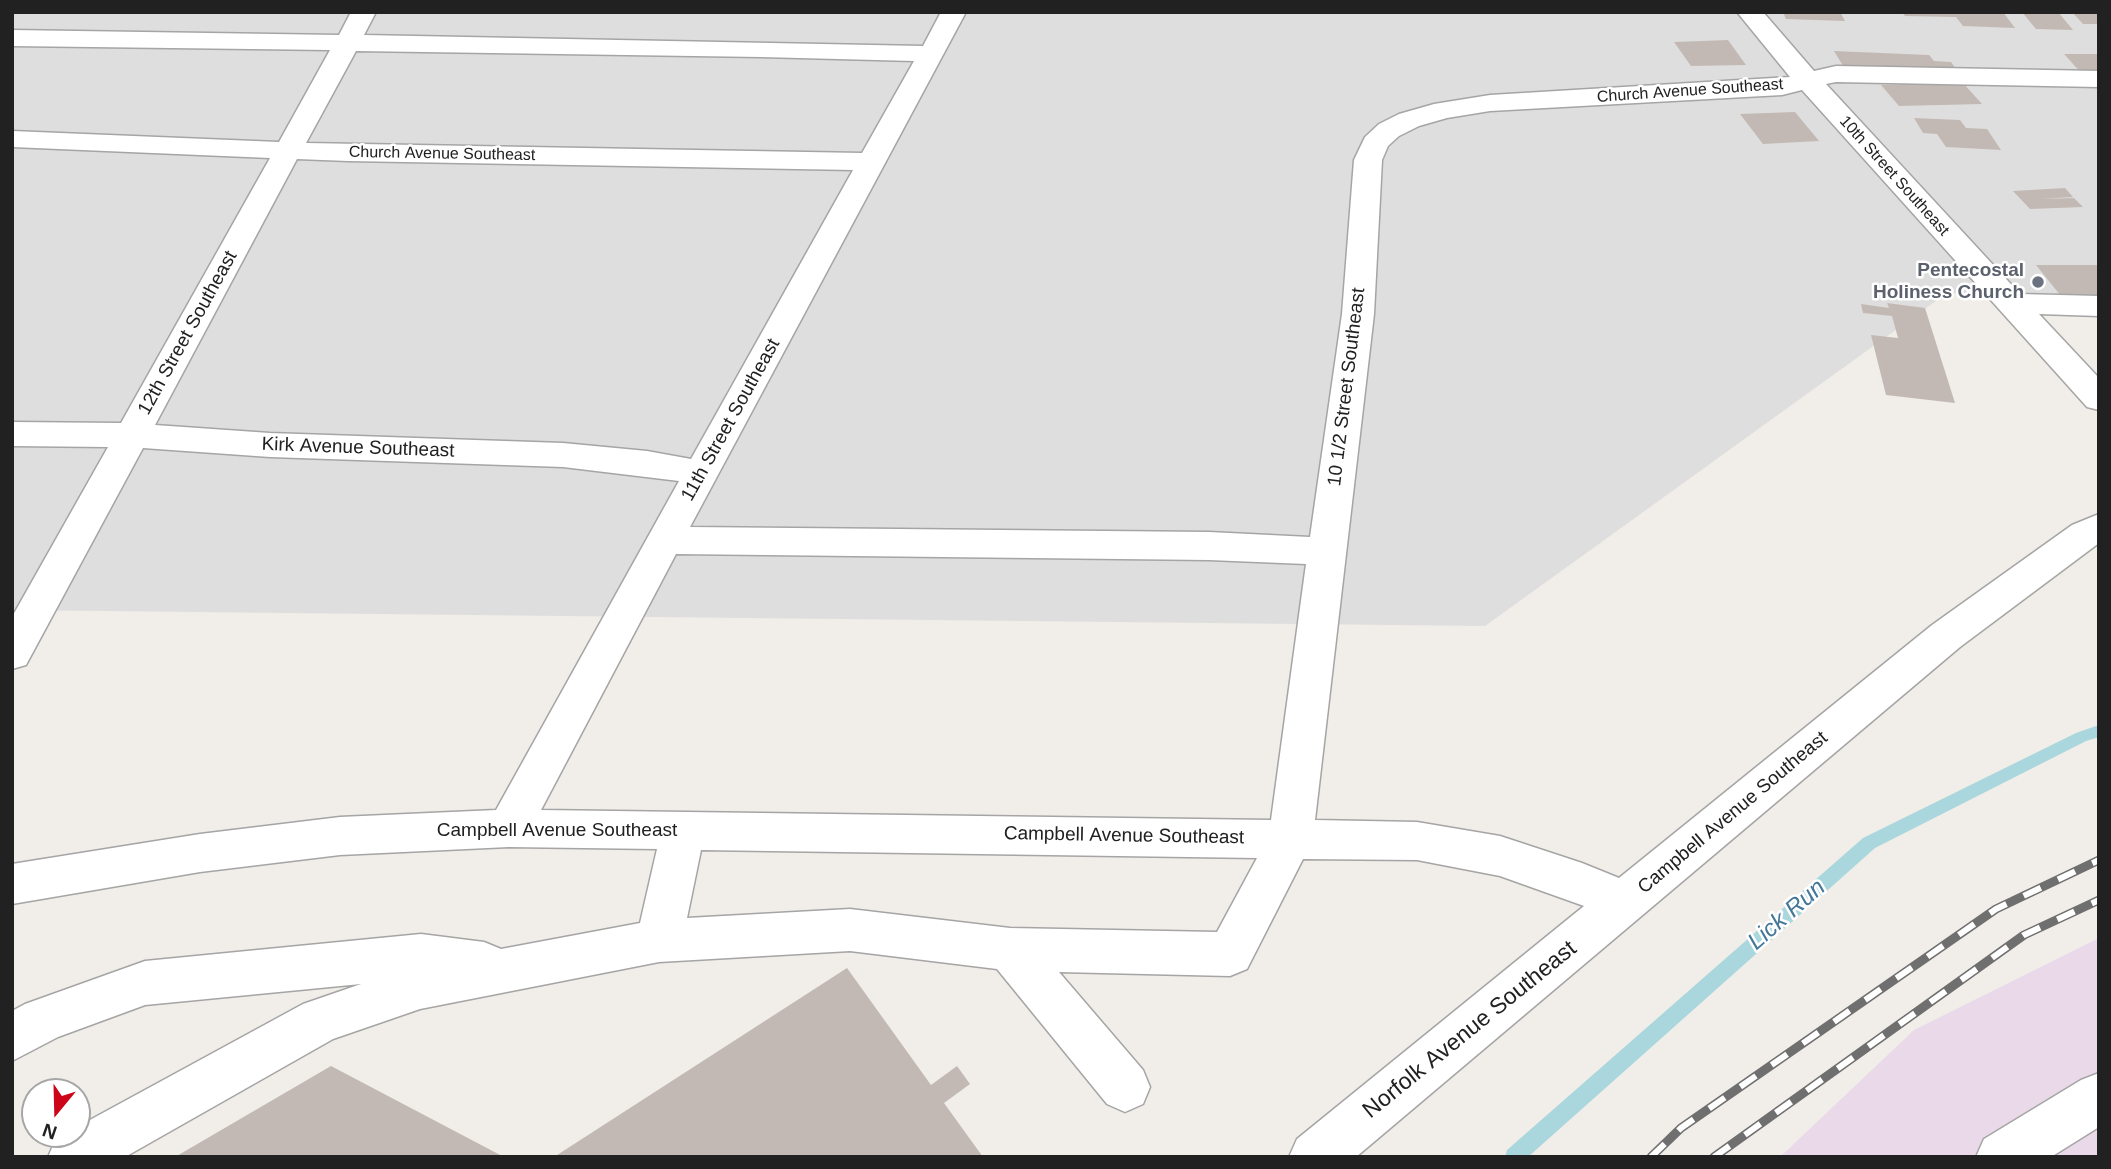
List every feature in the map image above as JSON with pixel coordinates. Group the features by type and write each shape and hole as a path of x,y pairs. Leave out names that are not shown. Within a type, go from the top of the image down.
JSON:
{"street":[{"name":"12th Street Southeast","path":"12,654 344,44 364,12"},
{"name":"11th Street Southeast","path":"509,828 954,12"},
{"name":"10th Street Southeast","path":"1749,12 1807,80 2099,399"},
{"path":"12,38 931,54"},
{"name":"Church Avenue Southeast","path":"1573,99 1782,87 1836,74 2099,79"},
{"name":"10 1/2 Street Southeast","path":"1291,838 1300,751 1358,314 1368,160 1375,144 1389,130 1409,120 1444,110 1490,103 1573,99"},
{"name":"Church Avenue Southeast","path":"12,139 287,150 872,162"},
{"path":"2009,303 2099,306"},
{"name":"Kirk Avenue Southeast","path":"12,434 132,435 270,445 563,455 647,463 702,473"},
{"name":"Campbell Avenue Southeast","path":"12,884 200,853 340,836 509,828 1417,841 1500,856 1582,883 1625,903 1946,636 2085,534 2099,527"},
{"path":"666,540 1328,551"},
{"path":"659,941 683,831"},
{"path":"74,1157 320,1020 420,987 659,941 850,930 1010,949 1230,954 1291,838"},
{"name":"Norfolk Avenue Southeast","path":"1315,1157 1625,903"},
{"path":"1010,949 1125,1087"},
{"path":"12,1038 42,1020 145,983 422,956 517,969"},
{"path":"2002,1157 2099,1098"}],"shaded area":[{"path":"12,12 2099,12 2099,298 1947,293 1485,626 12,610"},
{"path":"2099,938 2099,1157 1780,1157 1914,1030"}],"building":[{"path":"1783,12 1840,12 1845,21 1786,19"},
{"path":"1902,12 2003,12 2015,28 1963,26 1956,17 1905,16"},
{"path":"2022,12 2058,12 2073,30 2036,29"},
{"path":"2072,12 2099,12 2099,24 2083,24"},
{"path":"1728,40 1746,65 1691,66 1674,42"},
{"path":"1834,51 1929,55 1934,61 1951,62 1959,73 1845,69"},
{"path":"2064,54 2099,54 2099,76 2084,76"},
{"path":"1963,83 1982,104 1899,106 1881,85"},
{"path":"1795,112 1819,141 1763,144 1740,114"},
{"path":"1914,118 1960,120 1966,128 1987,129 2001,150 1946,147 1937,134 1923,133"},
{"path":"2065,188 2073,197 2040,199 2074,198 2083,207 2030,209 2013,191"},
{"path":"2036,265 2099,265 2099,301 2065,301"},
{"path":"1887,303 1925,308 1955,403 1886,395 1871,335 1898,338 1892,316 1863,313 1861,304 1889,308"},
{"path":"847,968 931,1085 957,1066 970,1084 944,1103 983,1157 554,1157"},
{"path":"331,1066 504,1157 175,1157"}],"waterway":[{"name":"Lick Run","path":"1514,1157 1869,843 2081,737 2099,731"}],"railway":[{"path":"1651,1157 1681,1128 1996,909 2099,860"},
{"path":"1714,1157 2024,935 2099,900"}],"place":[{"name":"Pentecostal Holiness Church","path":"2038,282"}]}
